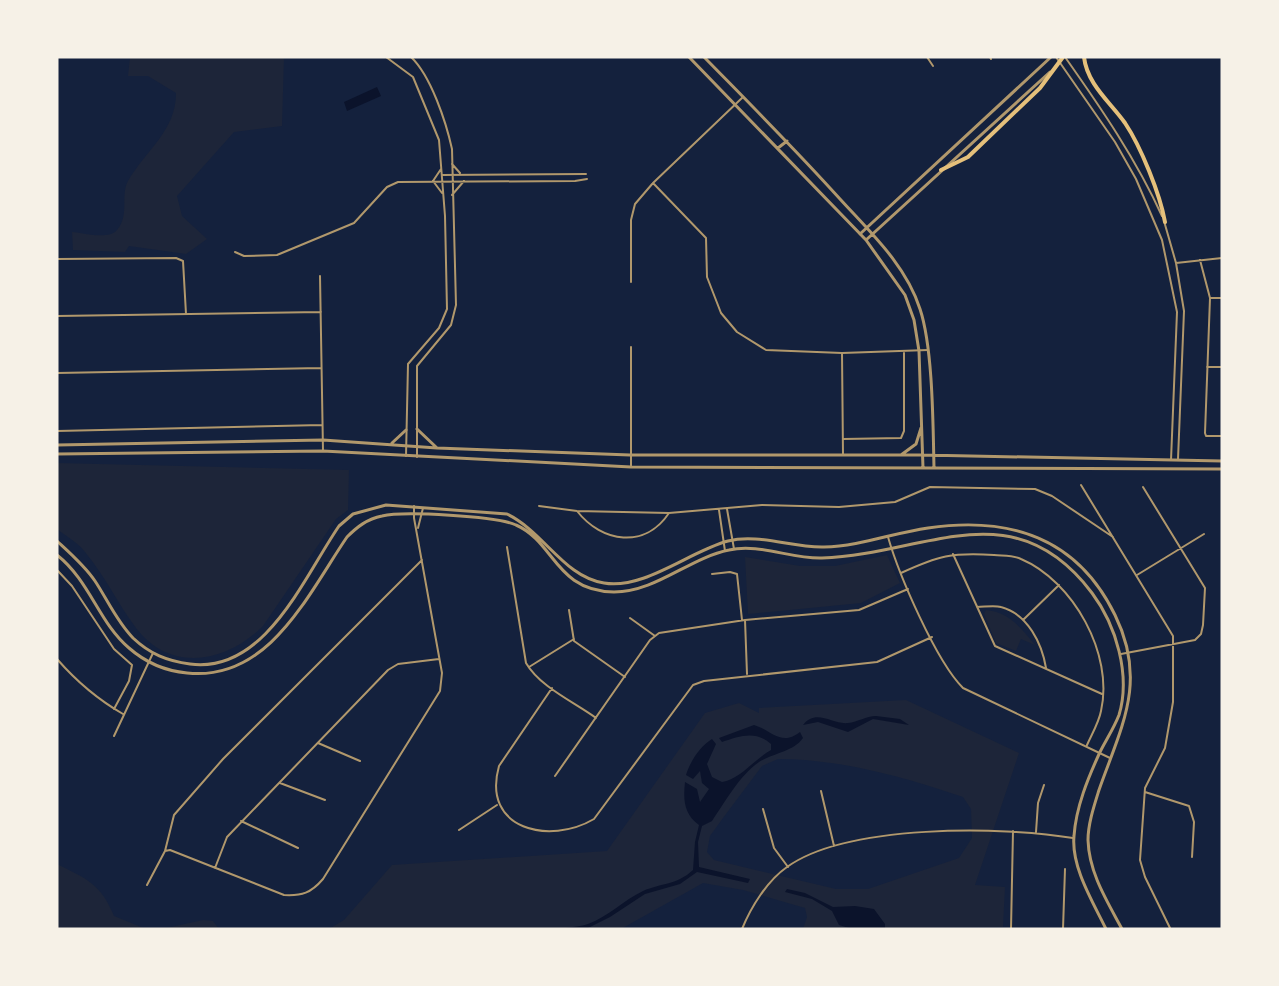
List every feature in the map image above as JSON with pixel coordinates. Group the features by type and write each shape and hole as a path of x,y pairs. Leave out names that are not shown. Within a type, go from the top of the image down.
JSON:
{"highway":[{"path":"941,170 968,157 1040,88 1065,57"},
{"path":"1084,57 1091,80 1126,125 1160,198 1165,222"}],"street":[{"path":"386,57 406,71 418,85 439,140 442,175 446,316 408,364 406,456"},
{"path":"411,57 422,68 448,133 452,164 455,316 451,325 417,366 417,457"},
{"path":"690,57 866,240 904,295 914,320 919,351 923,468"},
{"path":"704,57 787,141 873,234 914,291 921,311 928,350 934,468"},
{"path":"927,57 933,66"},
{"path":"860,234 1051,57"},
{"path":"1056,57 1115,142 1141,188 1162,240 1177,312 1171,460"},
{"path":"866,240 1065,57 1122,141 1148,185 1165,222 1176,263 1184,311 1178,460"},
{"path":"631,282 633,212 640,195 743,97"},
{"path":"778,148 787,141"},
{"path":"452,164 463,174"},
{"path":"433,181 441,169"},
{"path":"442,175 573,172 586,174"},
{"path":"573,172 573,181"},
{"path":"235,252 244,256 277,255 360,219 387,187 398,182 573,181 587,178"},
{"path":"433,181 443,195"},
{"path":"452,195 464,181"},
{"path":"653,183 706,238 707,277 721,312 737,332 766,350 842,353 904,353 928,350"},
{"path":"57,259 176,258 183,261 186,267 186,314"},
{"path":"1176,263 1222,258"},
{"path":"1200,260 1210,298 1205,432 1206,436 1222,436"},
{"path":"320,276 323,451"},
{"path":"1210,298 1222,298"},
{"path":"57,316 321,312"},
{"path":"631,347 631,467"},
{"path":"842,353 843,455"},
{"path":"843,439 901,438 904,431 904,353"},
{"path":"1207,367 1222,367"},
{"path":"57,373 321,368"},
{"path":"57,431 322,425"},
{"path":"899,455 916,444 922,425"},
{"path":"417,429 437,448"},
{"path":"391,444 406,430"},
{"path":"57,445 323,440 437,448 630,455 923,455 1222,461"},
{"path":"57,454 323,451 631,467 1222,469"},
{"path":"1081,485 1166,622 1174,643 1173,702 1170,723 1165,748 1145,792 1140,860 1145,877 1170,928"},
{"path":"540,506 577,511 669,513 762,505 839,507 895,502 930,487 1035,489 1052,496 1113,537"},
{"path":"1119,654 1195,640 1201,634 1203,625 1205,588 1143,487"},
{"path":"57,541 94,579 130,635 153,653 175,662 195,664 217,663 233,658 257,644 275,625 339,526 353,514 386,505 507,514 524,523 562,562 582,576 605,584 626,583 723,542 742,538 795,547 825,547 928,528 978,524 1007,526 1033,534 1071,558 1095,585 1114,614 1128,654 1131,674 1127,717 1097,798 1088,840 1097,882 1122,929"},
{"path":"165,851 170,850 284,895 301,896 313,891 366,813 440,691 442,673 414,506"},
{"path":"418,528 423,506"},
{"path":"727,509 734,549"},
{"path":"719,510 724,551"},
{"path":"577,511 588,525 603,535 627,537 648,533 660,527 669,513"},
{"path":"57,555 85,584 117,636 129,648 162,667 197,674 214,673 244,662 260,653 281,632 347,537 357,526 383,515 499,520 516,525 526,531 571,578 606,591 631,591 724,551 734,549 755,549 798,558 821,558 945,536 987,533 1023,540 1044,549 1066,564 1094,595 1108,618 1119,654 1122,695 1119,715 1100,751 1081,800 1074,838 1086,888 1106,929"},
{"path":"1137,575 1204,534"},
{"path":"888,537 908,589 952,677 963,688 1100,751 1110,758"},
{"path":"507,546 525,658 529,667 552,688 596,718"},
{"path":"901,573 940,556 953,554 1016,557 1059,585 1087,622 1101,668 1101,712 1087,745"},
{"path":"953,554 995,646 1102,694"},
{"path":"147,885 165,851 169,826 181,807 223,759 422,560"},
{"path":"57,570 72,585 114,649 132,665 129,681 114,709"},
{"path":"712,574 730,572 737,574 744,620 747,676"},
{"path":"1023,620 1059,585"},
{"path":"555,776 659,633 744,620 858,610 908,589"},
{"path":"977,607 999,606 1023,620 1042,647 1046,669"},
{"path":"569,610 574,639 625,677"},
{"path":"630,618 655,636"},
{"path":"552,688 498,766 495,780 497,805 516,824 525,828 568,829 594,819 693,685 704,681 877,662 932,637"},
{"path":"529,667 574,639"},
{"path":"114,736 153,653"},
{"path":"57,658 77,682 124,715"},
{"path":"215,868 227,837 388,669 398,664 439,659"},
{"path":"318,743 360,761"},
{"path":"279,783 325,800"},
{"path":"1036,832 1038,803 1044,785"},
{"path":"821,791 834,846"},
{"path":"1145,792 1189,806 1194,822 1192,857"},
{"path":"459,830 497,805"},
{"path":"763,809 774,848 788,867"},
{"path":"242,821 297,848"},
{"path":"742,929 748,914 768,886 788,867 834,846 915,832 1013,831 1074,838"},
{"path":"1011,929 1013,831"},
{"path":"1062,929 1065,869"}],"shaded area":[{"path":"130,57 284,57 282,126 234,132 177,196 182,216 207,239 186,254 129,246 125,252 73,250 72,232 108,235 117,230 123,218 128,181 166,129 175,106 176,93 148,76 128,76"},
{"path":"377,87 381,96 347,111 344,102"},
{"path":"57,463 349,470 348,510 336,519 263,626 233,648 216,655 199,658 182,657 166,652 150,643 136,628 85,552 57,529"},
{"path":"887,555 900,583 861,603 748,614 745,557 800,566 835,566"},
{"path":"986,610 1008,617 1035,645 1021,639 1016,651 996,643 984,614"},
{"path":"906,700 1019,753 975,885 1005,887 1003,927 803,929 807,917 805,908 743,890 703,883 621,929 329,929 344,920 392,865 607,851 705,713 739,703 759,713 759,708","holes":["778,759 872,770 963,797 971,809 972,838 959,858 868,889 836,889 714,860 707,852 710,836 762,766"]},
{"path":"876,716 900,719 909,725 873,719 848,732 818,722 803,725 808,720 819,717 848,723"},
{"path":"754,725 782,738 800,732 803,738 799,743 764,759 745,774 712,821 702,826 698,842 699,867 750,879 748,883 697,872 680,884 645,894 610,917 588,928 560,928 588,924 643,891 675,881 693,870 699,825 687,811 684,795 685,782 697,789 700,802 709,789 702,783 700,771 693,779 686,775 703,746 712,739 716,744 707,764 712,777 722,782 735,777 771,750 771,744 753,736 741,736 722,742 719,738"},
{"path":"57,864 77,874 98,889 114,916 146,929 57,929"},
{"path":"787,889 805,893 833,907 855,906 874,909 885,924 885,929 852,929 839,925 832,911 812,899 785,892"},
{"path":"203,920 213,921 219,929 162,929"}]}
